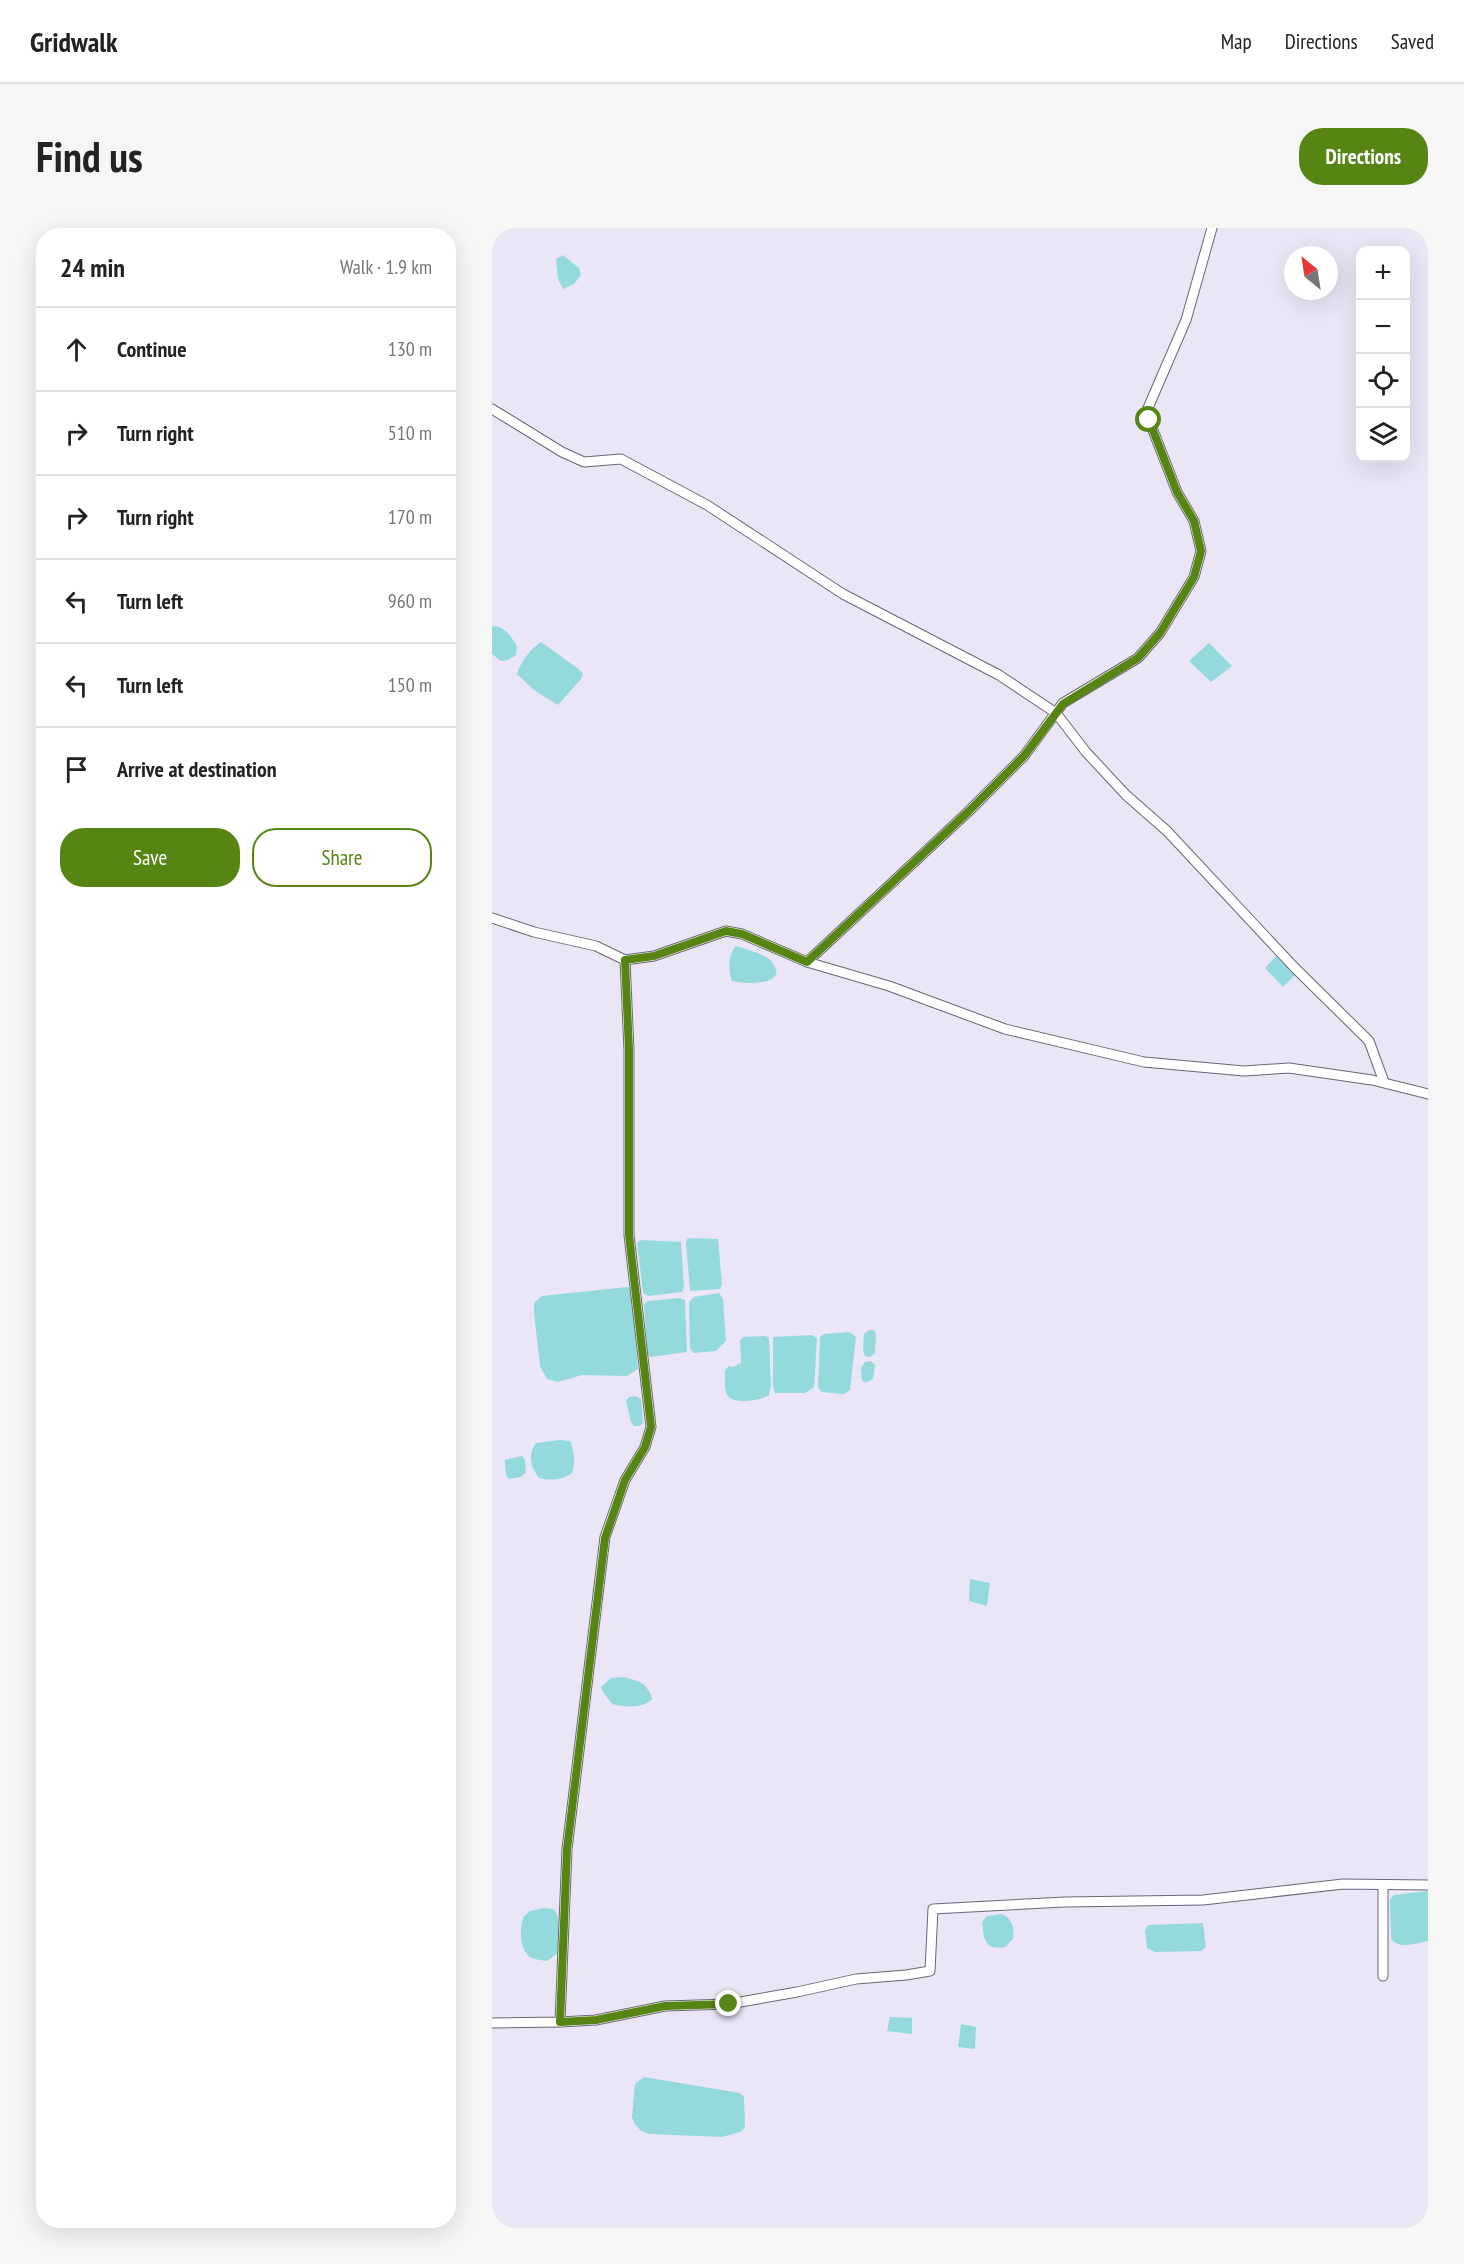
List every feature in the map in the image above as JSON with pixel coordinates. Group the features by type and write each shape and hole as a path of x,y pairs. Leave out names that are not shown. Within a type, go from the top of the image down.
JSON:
{"street":[{"path":"807,962 969,811 1024,756 1063,704 1138,658 1160,633 1194,577 1201,551 1194,521 1177,492 1149,420 1148,408 1186,320 1212,228"},
{"path":"492,409 577,459 584,462 621,459 707,505 843,594 999,675 1056,713 1086,752 1126,795 1167,831 1294,967 1369,1041 1384,1082"},
{"path":"492,918 534,932 597,945 625,960 654,956 726,931 742,934 807,962 889,986 1005,1029 1144,1062 1244,1071 1289,1068 1384,1082 1428,1094"},
{"path":"560,2022 567,1849 605,1538 625,1480 645,1447 651,1427 629,1235 629,1050 625,960"},
{"path":"492,2023 596,2020 665,2006 729,2004 856,1979 930,1971 933,1909 1065,1902 1203,1900 1343,1884 1428,1885"},
{"path":"1383,1886 1383,1976"}],"shaded area":[{"path":"563,255 579,268 581,275 574,284 563,289 558,279 556,259"},
{"path":"496,626 508,634 517,647 516,655 508,660 501,661 492,654 492,627"},
{"path":"541,642 583,674 558,705 534,690 517,674 526,656"},
{"path":"1209,643 1232,666 1211,682 1189,661"},
{"path":"736,946 769,959 776,970 775,976 763,982 732,981 731,953"},
{"path":"1277,955 1296,974 1283,987 1265,968"},
{"path":"687,1239 718,1239 722,1285 720,1289 690,1290 686,1243"},
{"path":"641,1240 681,1242 684,1287 682,1292 648,1296 643,1293 637,1243"},
{"path":"631,1288 638,1369 627,1376 582,1375 558,1382 547,1379 540,1366 534,1303 542,1296"},
{"path":"719,1293 723,1299 726,1341 716,1351 694,1353 690,1349 689,1302 694,1297"},
{"path":"679,1298 685,1300 687,1352 650,1357 647,1352 644,1304 648,1301"},
{"path":"869,1330 874,1330 876,1335 875,1353 870,1357 865,1356 863,1350 864,1334"},
{"path":"850,1332 856,1337 850,1390 844,1394 821,1392 818,1387 820,1337 824,1334"},
{"path":"812,1335 817,1338 814,1387 805,1393 775,1393 773,1337"},
{"path":"766,1336 769,1338 771,1386 769,1395 747,1401 730,1398 725,1390 725,1370 729,1366 733,1367 741,1363 740,1340 744,1337"},
{"path":"871,1361 875,1365 873,1379 866,1383 862,1380 861,1368 865,1362"},
{"path":"635,1396 641,1399 643,1423 640,1426 634,1426 631,1422 626,1401 629,1397"},
{"path":"570,1441 574,1461 572,1473 556,1479 539,1478 531,1461 533,1447 536,1443"},
{"path":"522,1456 525,1460 526,1473 509,1479 506,1475 505,1460"},
{"path":"970,1579 990,1583 987,1606 969,1601"},
{"path":"623,1677 642,1683 648,1689 652,1699 639,1706 612,1704 601,1687 611,1678"},
{"path":"1428,1891 1428,1941 1408,1945 1395,1942 1391,1939 1390,1899 1394,1895"},
{"path":"543,1908 553,1909 559,1923 558,1953 547,1961 534,1959 528,1955 521,1939 524,1916 530,1911"},
{"path":"1002,1914 1008,1918 1014,1931 1013,1939 1005,1947 998,1948 987,1943 982,1922 987,1916"},
{"path":"1203,1923 1206,1947 1201,1951 1155,1952 1147,1948 1145,1931 1148,1925"},
{"path":"890,2017 912,2018 912,2034 887,2031"},
{"path":"961,2024 976,2027 975,2049 958,2047"},
{"path":"644,2077 740,2093 744,2097 745,2127 740,2132 722,2137 649,2134 641,2131 632,2117 635,2084"}],"route":[{"path":"729,2004 665,2006 596,2020 560,2022 567,1849 605,1538 625,1480 645,1447 651,1427 629,1235 629,1050 625,960 654,956 726,931 742,934 807,962 969,811 1024,756 1063,704 1138,658 1160,633 1194,577 1201,551 1194,521 1177,492 1149,420"}]}
